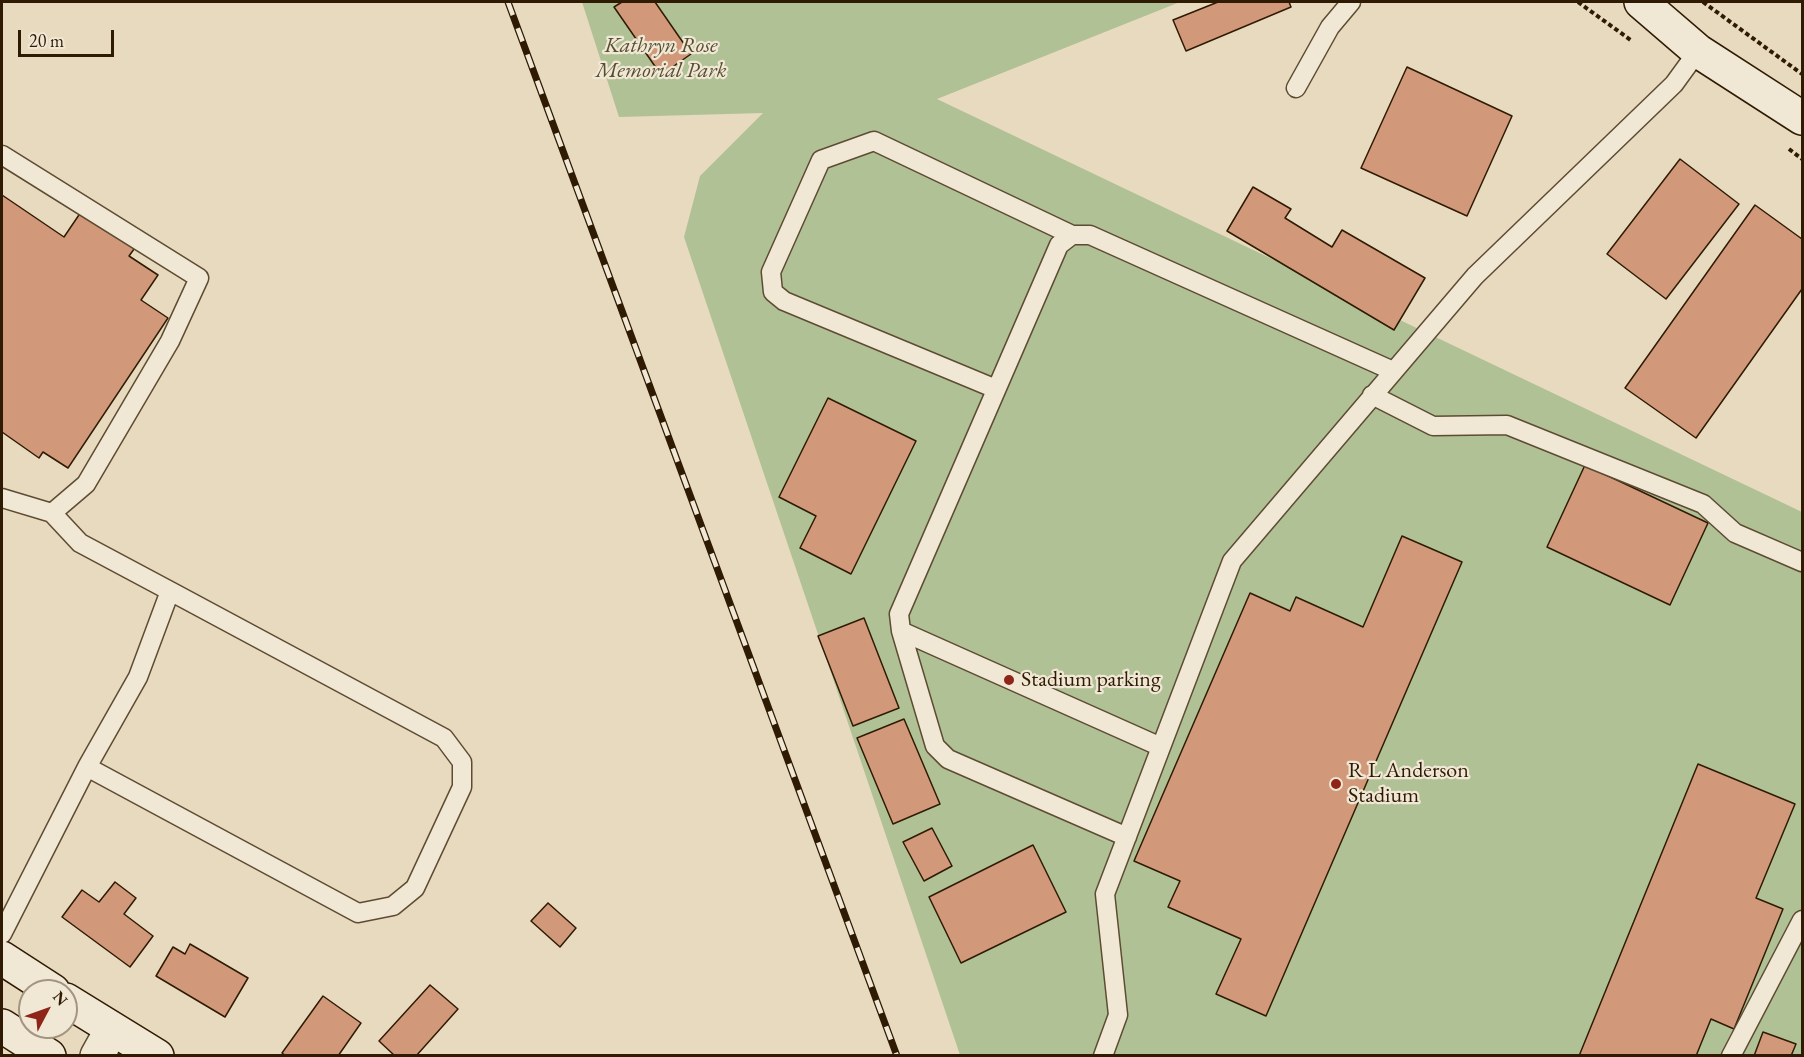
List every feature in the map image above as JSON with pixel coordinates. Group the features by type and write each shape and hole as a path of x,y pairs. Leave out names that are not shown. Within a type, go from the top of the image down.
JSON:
{"main road":[{"path":"1641,2 1698,51 1800,111"},
{"path":"2,958 34,979"},
{"path":"78,1012 105,1042 158,1056"},
{"path":"2,1026 49,1056"}],"lane":[{"path":"1296,88 1330,27 1351,2"},
{"path":"1103,1056 1118,1015 1105,894 1232,561 1474,276 1674,84 1698,51"},
{"path":"996,390 784,301 773,292 771,272 821,160 874,141 1072,235 1090,235 1393,371"},
{"path":"2,155 200,278 170,341 86,484 52,513"},
{"path":"1072,235 1059,245 899,614 901,632 935,746 948,759 1127,837"},
{"path":"1372,395 1433,426 1507,424 1703,504 1734,533 1803,562"},
{"path":"2,498 52,513 80,543 444,738 462,762 462,787 415,888 393,906 358,913 87,767"},
{"path":"2,934 87,767 138,677 170,591"},
{"path":"901,632 1161,747"},
{"path":"1731,1056 1803,920"}],"path":[{"path":"1703,2 1803,74"}],"green space":[{"name":"R L Anderson Stadium","path":"582,2 1180,2 937,99 1802,512 1802,1055 960,1055 684,237 700,176 763,113 619,117"}],"building":[{"path":"622,2 655,2 691,54 661,75 614,7"},
{"path":"1218,2 1289,2 1291,7 1186,51 1173,20"},
{"path":"1407,67 1512,116 1467,216 1361,168"},
{"path":"1680,159 1739,204 1666,299 1607,254"},
{"path":"1253,187 1291,209 1285,218 1332,247 1342,230 1425,278 1394,330 1227,231"},
{"path":"2,195 64,237 83,209 137,245 129,256 158,275 141,300 168,318 68,468 43,452 39,458 2,432"},
{"path":"1755,205 1802,239 1802,289 1696,438 1625,388"},
{"path":"828,398 916,441 851,574 800,548 816,516 779,497"},
{"path":"1585,465 1708,523 1670,605 1547,547"},
{"path":"1402,536 1462,562 1266,1016 1216,994 1241,939 1168,907 1180,881 1134,861 1250,593 1290,611 1296,597 1363,627"},
{"path":"864,618 899,708 853,726 818,636"},
{"path":"904,719 940,804 893,824 857,738"},
{"path":"1698,764 1795,804 1756,898 1783,909 1734,1029 1711,1019 1696,1056 1579,1056"},
{"path":"932,828 952,866 924,881 903,842"},
{"path":"1033,845 1066,912 961,963 929,897"},
{"path":"115,882 136,898 124,914 153,936 130,967 62,917 82,890 99,902"},
{"path":"548,903 576,928 560,947 531,921"},
{"path":"190,944 248,978 225,1017 156,976 173,947 185,954"},
{"path":"430,985 458,1009 416,1056 395,1056 379,1041"},
{"path":"323,996 361,1023 338,1056 286,1056 282,1053"},
{"path":"1763,1032 1796,1044 1791,1056 1754,1056"}],"railway":[{"path":"508,2 897,1056"}],"place":[{"name":"Stadium parking","path":"1009,680"},
{"name":"R L Anderson Stadium","path":"1336,784"}],"park label":[{"name":"Kathryn Rose Memorial Park","path":"661,58"}]}
